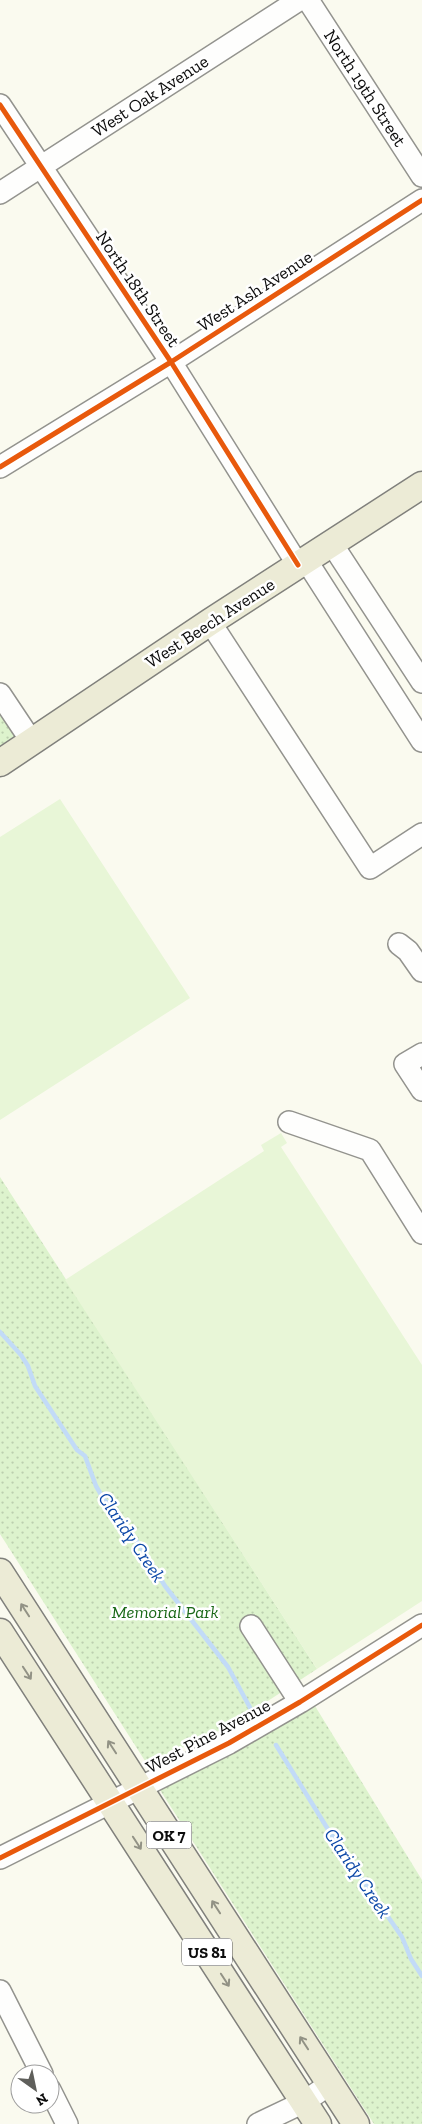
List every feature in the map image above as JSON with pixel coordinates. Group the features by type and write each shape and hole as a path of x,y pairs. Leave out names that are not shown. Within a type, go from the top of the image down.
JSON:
{"main road":[{"name":"West Beech Avenue","path":"0,763 210,622 422,485"},
{"path":"0,1572 139,1788"},
{"name":"US 81","path":"0,1632 318,2124"},
{"name":"OK 7","path":"139,1788 199,1881"},
{"name":"US 81","path":"199,1881 356,2124"}],"street":[{"name":"West Oak Avenue","path":"0,193 299,0"},
{"name":"North 19th Street","path":"308,0 422,176"},
{"name":"North 18th Street","path":"0,105 302,563 422,741"},
{"name":"West Ash Avenue","path":"0,467 171,362 422,200"},
{"path":"332,544 422,682"},
{"path":"210,622 370,868 422,834"},
{"path":"0,694 32,742"},
{"path":"399,944 408,951 422,971"},
{"path":"414,1059 422,1090"},
{"path":"289,1122 370,1150 422,1233"},
{"name":"West Pine Avenue","path":"0,1858 229,1743 300,1702 422,1625"},
{"path":"251,1626 300,1702"},
{"path":"0,1991 37,2064"},
{"path":"258,2124 304,2102 330,2084"},
{"path":"60,2110 67,2124"}],"green space":[{"path":"0,710 17,735 0,746"},
{"path":"60,799 190,998 0,1120 0,837"},
{"path":"281,1133 287,1143 281,1147 422,1365 422,1601 317,1669 65,1280 264,1151 261,1145"},
{"name":"Memorial Park","path":"0,1177 317,1669 231,1725 147,1764 0,1534"},
{"path":"315,1706 422,1880 422,2124 374,2124 160,1790"}],"waterway":[{"name":"Claridy Creek","path":"0,1332 21,1355 28,1366 35,1386 77,1450 85,1456 96,1486 103,1498 131,1532 165,1586 228,1667 254,1715"},
{"name":"Claridy Creek","path":"276,1745 329,1831 402,1937 411,1959 422,1976"}],"cycle path":[{"path":"0,105 171,362 298,565"},
{"path":"0,467 171,362 422,200"},
{"path":"0,1858 229,1743 300,1702 422,1625"}]}
